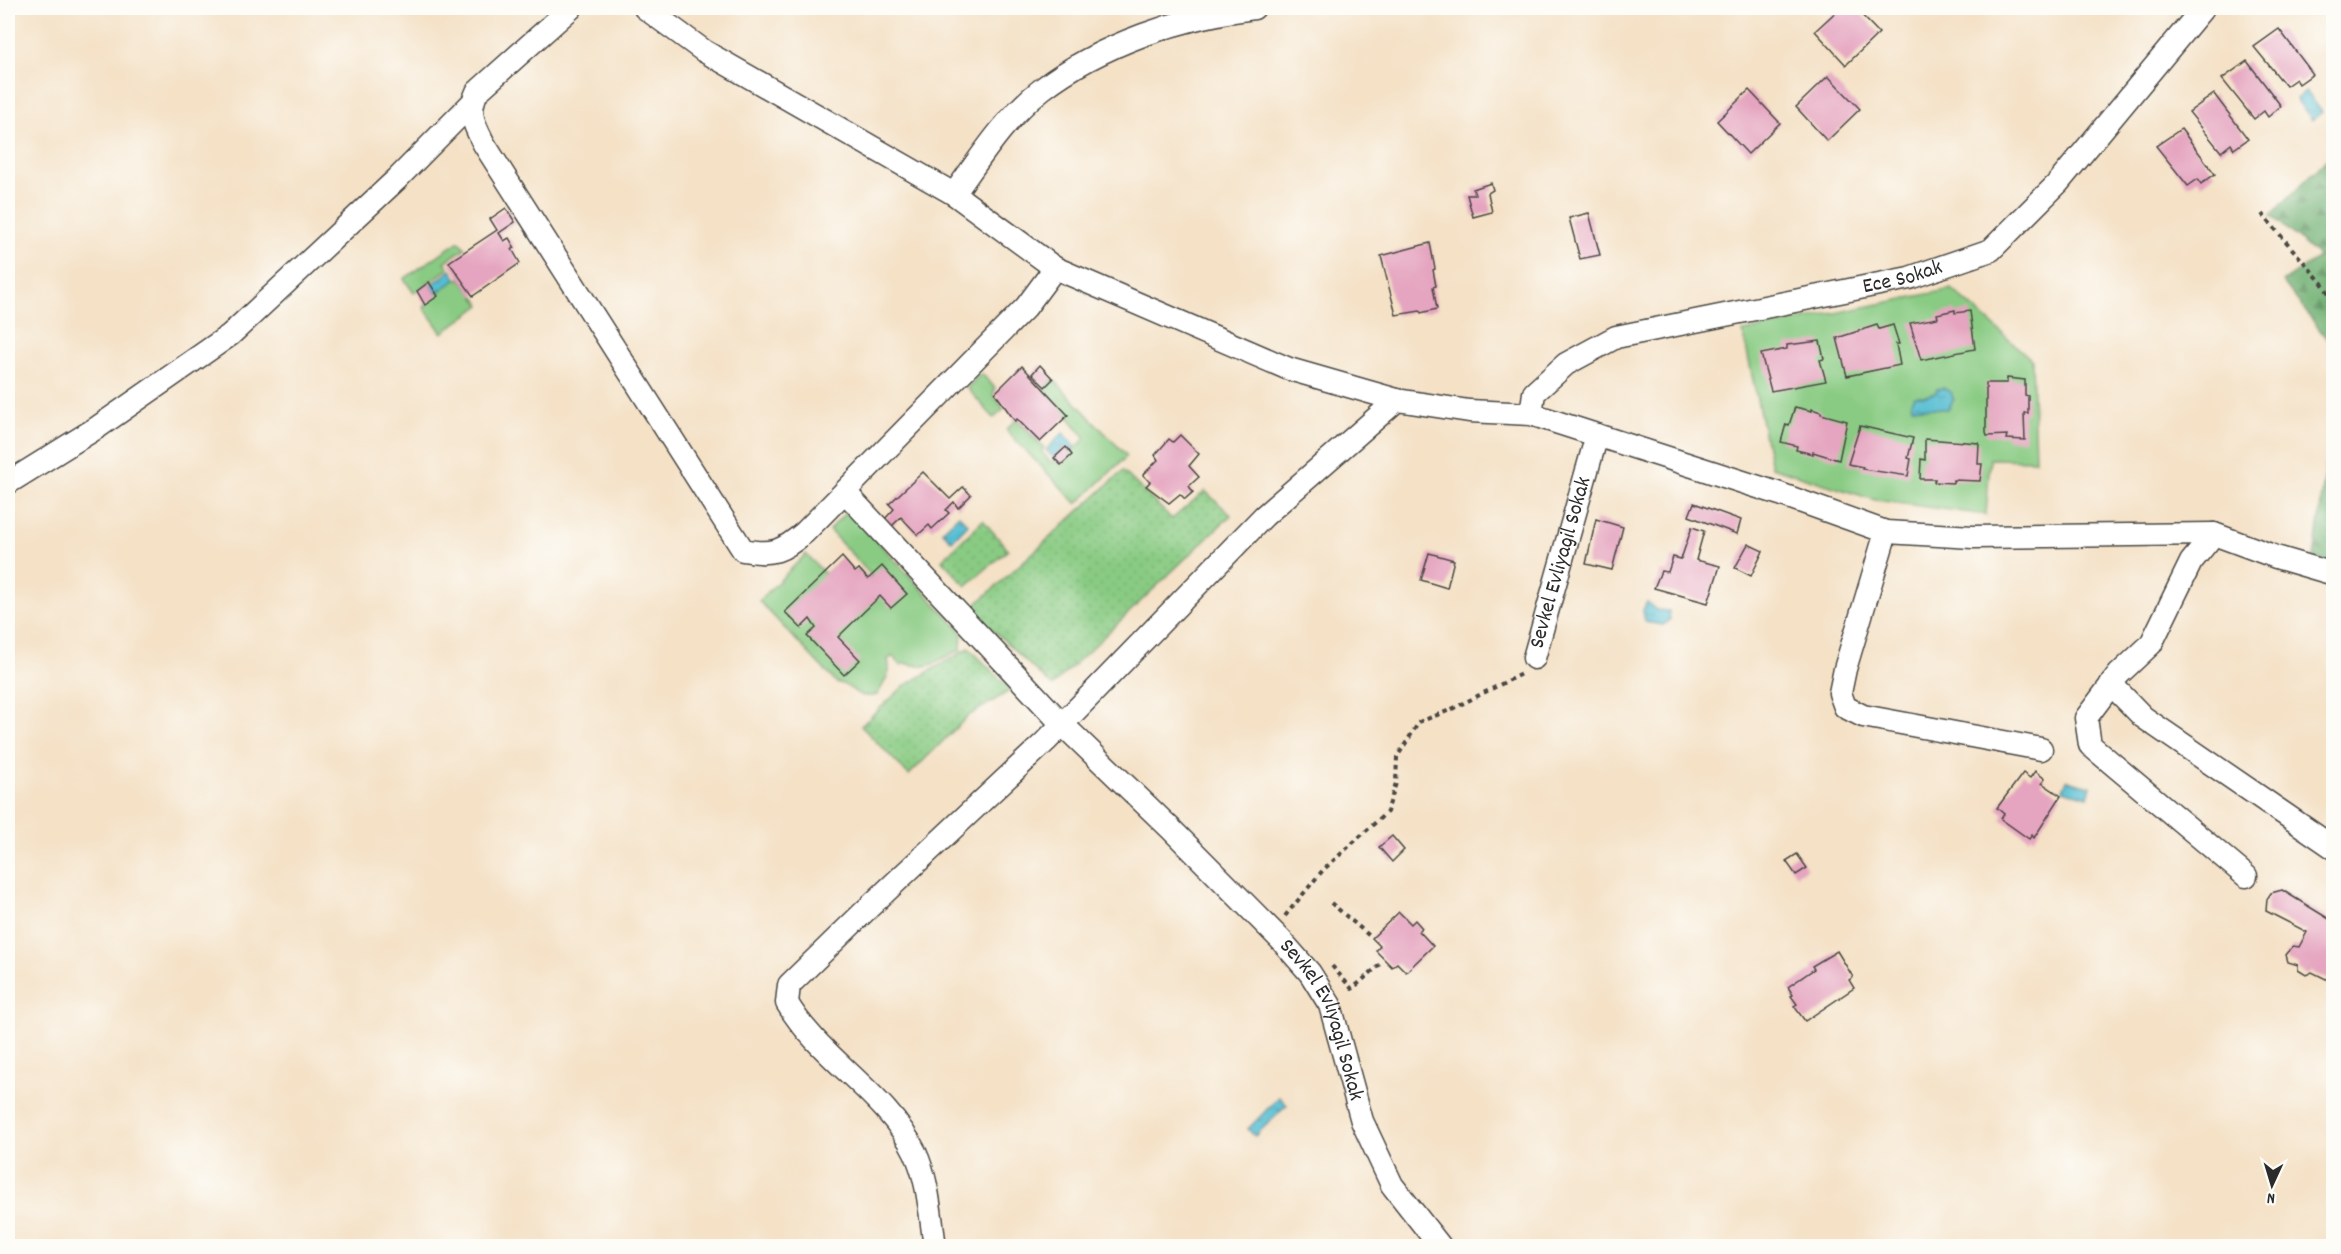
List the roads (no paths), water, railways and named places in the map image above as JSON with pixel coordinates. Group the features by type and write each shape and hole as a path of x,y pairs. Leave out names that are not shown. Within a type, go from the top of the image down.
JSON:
{"street":[{"path":"8,483 98,427 230,335 397,179 471,104 477,92 571,8"},
{"path":"645,8 704,51 954,194 1055,268 1289,369 1396,400 1469,411 1531,414 1886,532 1973,537 2214,534 2276,557 2334,574"},
{"path":"954,194 989,143 1041,90 1094,56 1215,12 1254,8"},
{"name":"Ece Sokak","path":"1531,414 1534,393 1566,364 1616,337 1909,278 1991,250 2058,183 2203,8"},
{"path":"471,104 471,118 484,144 743,550 766,555 788,547 1026,308 1055,268"},
{"path":"935,1246 928,1190 915,1153 896,1121 799,1023 786,1003 789,985 1046,741 1264,516 1396,400"},
{"name":"Sevkel Evliyagil Sokak","path":"1534,658 1597,435"},
{"path":"845,492 1061,723"},
{"path":"1886,532 1845,669 1840,693 1845,708 1863,716 2041,748"},
{"path":"2214,534 2191,562 2151,644 2111,684 2086,718 2090,745 2246,876"},
{"path":"2111,684 2143,717 2334,848"},
{"name":"Sevkel Evliyagil Sokak","path":"1061,723 1281,940 1310,973 1330,1005 1362,1121 1392,1185 1440,1246"}],"water":[{"path":"2306,91 2322,112 2312,120 2296,99"},
{"path":"451,270 457,279 436,293 431,285"},
{"path":"1943,388 1951,392 1954,399 1948,409 1912,407 1911,402 1914,396 1926,396"},
{"path":"1063,433 1075,446 1069,451 1065,447 1054,458 1046,450"},
{"path":"959,515 968,524 952,541 942,531"},
{"path":"1647,602 1656,610 1669,611 1670,621 1663,625 1645,622 1643,610"},
{"path":"2067,780 2091,786 2088,797 2063,790"},
{"path":"1279,1097 1287,1105 1255,1136 1248,1129"}]}
